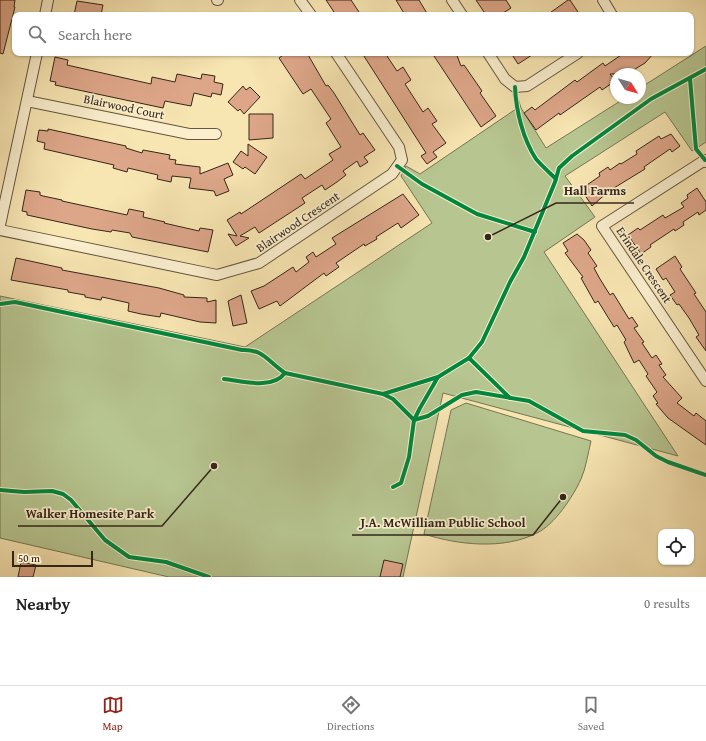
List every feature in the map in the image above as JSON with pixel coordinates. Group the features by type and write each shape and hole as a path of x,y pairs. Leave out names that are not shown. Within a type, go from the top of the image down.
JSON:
{"street":[{"path":"46,12 48,0"},
{"path":"300,0 309,12"},
{"path":"452,0 460,12"},
{"path":"603,0 610,12"},
{"path":"0,225 36,56"},
{"name":"Blairwood Crescent","path":"0,230 217,275 259,263 392,174 402,160 399,147 338,56"},
{"path":"490,56 505,78 515,87 527,86 573,56"},
{"name":"Blairwood Court","path":"27,101 189,134 216,134"},
{"name":"Erindale Crescent","path":"706,162 705,160 602,226 706,381"}],"green space":[{"path":"706,46 706,142 692,151 665,112 565,176 595,217 544,252 678,456 443,393 403,577 169,577 0,538 0,296 245,347 432,223 401,176 406,166 420,174 516,109 513,94 517,95 521,108 546,148 616,104 646,104 646,84 690,56 694,56 694,54"},
{"path":"466,403 591,441 586,465 578,486 562,510 550,524 537,533 510,542 496,544 451,541 424,534 451,410"}],"building":[{"path":"0,0 15,0 15,7 14,12 12,12 12,19 3,54 0,53"},
{"path":"326,0 351,0 359,12 334,12"},
{"path":"396,0 419,0 426,12 403,12"},
{"path":"476,0 506,0 511,8 505,12 484,12"},
{"path":"570,0 578,12 551,12"},
{"path":"77,1 103,5 102,12 75,12"},
{"path":"282,56 309,56 326,86 328,85 334,93 360,135 363,133 375,150 364,157 368,162 360,167 357,161 343,171 346,175 337,182 325,190 322,185 302,198 305,203 259,233 255,227 240,236 249,238 236,246 228,234 237,236 227,220 240,212 241,214 301,174 305,179 333,160 329,154 341,147 326,123 331,119 311,89 303,94 279,58"},
{"path":"364,56 387,56 397,71 403,67 411,80 405,84 423,112 428,108 437,121 432,124 446,143 433,152 437,157 427,164 421,156 426,153"},
{"path":"434,56 457,56 461,66 464,65 482,91 480,93 496,116 481,127"},
{"path":"513,56 530,56 518,64"},
{"path":"620,56 651,56 645,63 637,68 610,68 610,84 602,90 600,87 560,115 559,113 536,130 524,113 532,107 535,110 575,80 577,82 603,63 605,66"},
{"path":"55,57 68,60 67,65 151,84 152,77 175,82 177,74 201,79 202,74 215,76 214,82 223,84 221,95 212,93 211,97 194,93 191,106 165,101 163,108 55,85 56,82 50,81"},
{"path":"243,86 246,90 250,87 260,97 244,114 240,109 238,111 228,102"},
{"path":"249,114 273,114 273,138 249,140"},
{"path":"48,129 126,146 126,148 142,153 143,150 170,155 169,159 176,160 175,164 200,167 200,174 228,163 233,175 224,179 229,191 216,196 214,191 189,188 191,178 172,176 171,182 157,179 158,175 128,168 127,172 113,168 114,165 44,149 45,143 37,141 39,130 48,131"},
{"path":"671,134 680,146 672,152 670,149 644,167 645,169 609,191 592,206 581,189 600,176 599,173 608,167 610,170 620,163 621,164 637,154 636,151 659,136 661,139"},
{"path":"248,144 267,157 255,174 245,167 243,169 233,162 241,151 248,156"},
{"path":"697,188 706,202 706,210 699,215 698,212 683,222 684,225 675,231 674,229 650,245 651,247 641,254 628,235 638,228 640,230 663,215 665,218 684,207 681,203 688,198 687,195"},
{"path":"26,190 40,192 40,195 62,201 127,215 129,209 144,212 143,217 199,231 200,228 213,230 208,252 132,237 130,233 92,229 27,215 27,212 22,211"},
{"path":"403,194 419,215 401,228 398,223 376,237 377,239 365,246 364,244 336,263 339,267 326,276 324,273 280,306 277,301 259,309 251,291 264,286 293,267 296,272 309,262 306,257 313,252 316,257 336,244 332,238"},
{"path":"577,234 584,240 591,250 588,253 597,266 594,268 610,295 613,293 629,319 632,317 638,326 634,328 644,342 642,343 652,358 656,355 662,364 659,365 666,375 663,377 682,398 677,403 694,416 696,413 706,421 706,445 668,418 656,404 658,403 653,396 657,392 646,376 648,374 639,360 634,363 624,342 626,340 617,325 614,327 598,301 595,303 581,278 583,277 565,253 568,251 563,243"},
{"path":"675,256 682,267 680,269 696,293 694,294 706,312 706,351 696,337 699,335 689,318 679,304 677,305 670,295 675,292 666,278 663,280 656,269"},
{"path":"16,258 62,268 62,270 159,288 184,295 184,297 207,298 207,302 216,300 216,323 200,322 161,313 160,317 141,314 128,311 129,303 102,297 101,300 85,297 85,295 68,292 68,290 11,280"},
{"path":"241,295 247,323 233,326 228,301"},
{"path":"384,560 403,564 400,577 380,577"},
{"path":"21,562 36,565 33,577 18,577"}],"cycle path":[{"path":"393,487 401,483 409,457 414,420 420,408 438,377 469,358 482,342 510,282 524,257 555,182 559,168 572,156 651,99 706,69"},
{"path":"690,79 696,149 705,160"},
{"path":"515,87 517,106 527,143 536,159 556,179"},
{"path":"397,166 422,184 477,214 535,232"},
{"path":"0,304 15,302 242,350 249,350 261,354 285,373 383,394 438,377"},
{"path":"469,358 510,398"},
{"path":"224,379 265,383 273,381 285,373"},
{"path":"383,394 393,399 414,420 428,416 462,395 476,392 529,401 583,431 625,435 636,440 656,456 668,462 706,475"},
{"path":"0,490 24,492 52,491 63,494 71,500 105,540 129,557 166,562 209,577"}],"place":[{"name":"Hall Farms","path":"488,237"},
{"name":"Walker Homesite Park","path":"214,466"},
{"name":"J.A. McWilliam Public School","path":"563,497"}]}
